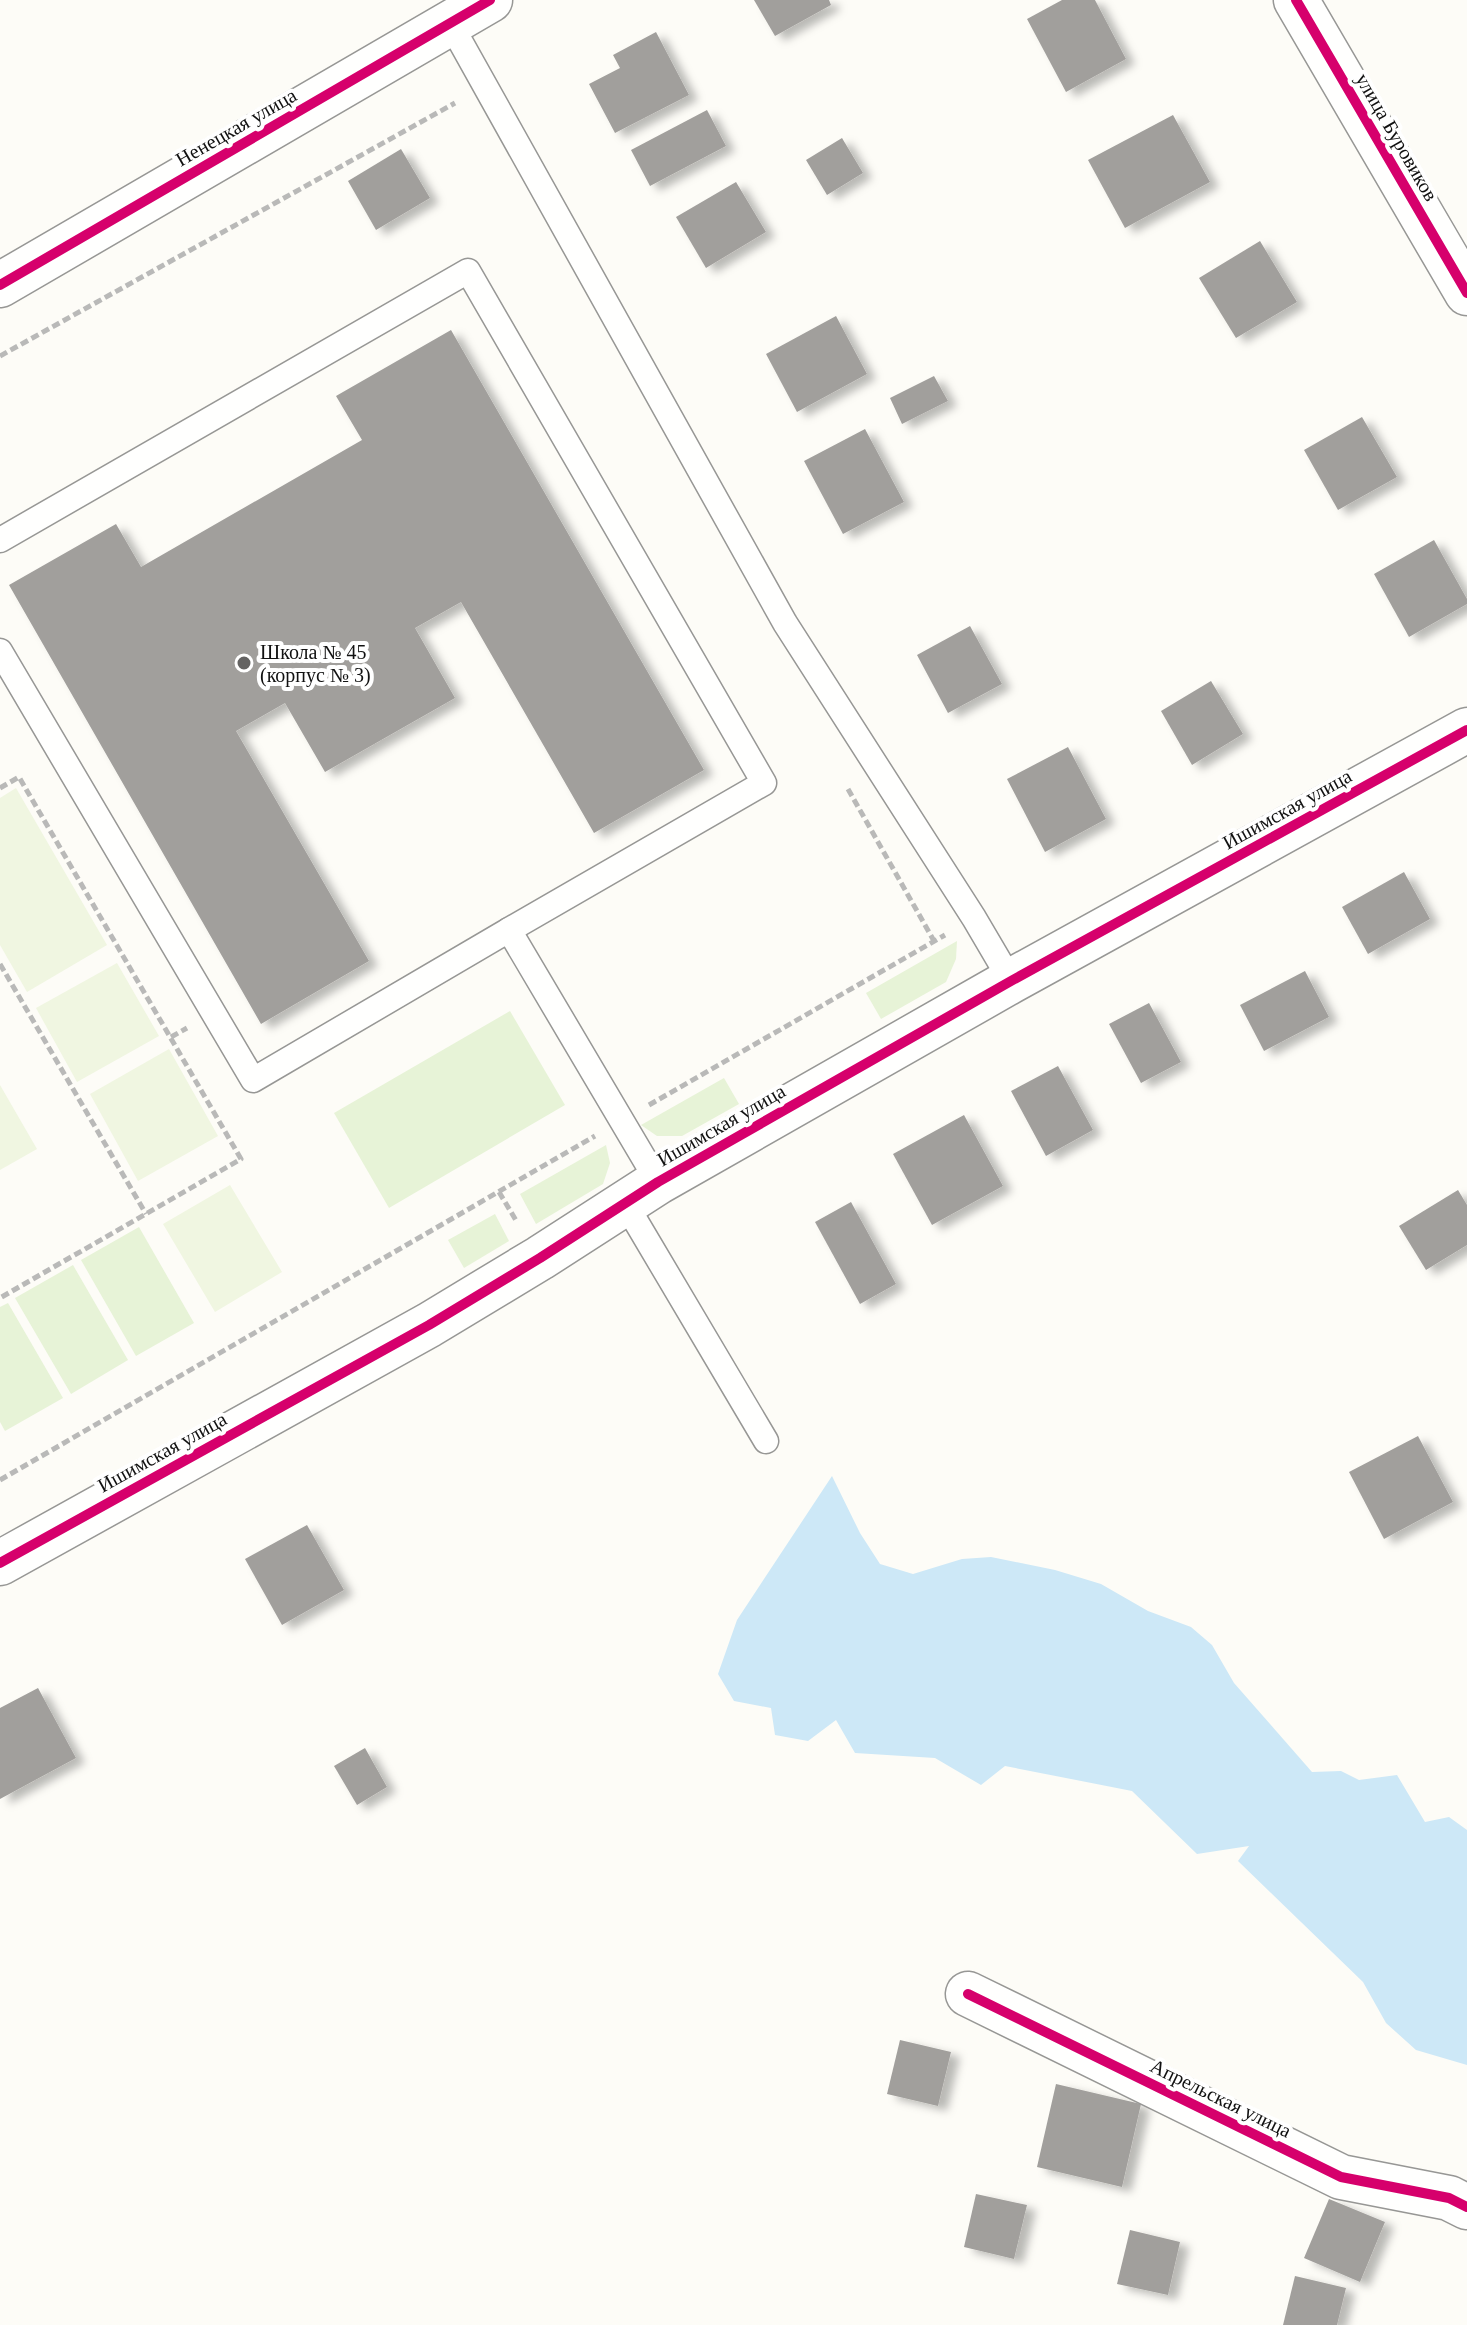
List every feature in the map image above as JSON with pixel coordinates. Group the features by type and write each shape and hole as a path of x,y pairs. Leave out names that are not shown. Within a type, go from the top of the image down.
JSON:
{"street":[{"name":"Ненецкая улица","path":"0,285 490,0"},
{"name":"улица Буровиков","path":"1296,0 1467,293"},
{"name":"Ишимская улица","path":"0,1563 429,1325 641,1193 1011,981 1467,730"},
{"name":"Апрельская улица","path":"968,1994 1341,2177 1449,2198 1467,2207"}],"lane":[{"path":"450,23 785,623 1011,981"},
{"path":"0,540 468,271 764,783 253,1080 0,651"},
{"path":"509,930 621,1121 641,1193 766,1441"}],"path":[{"path":"0,788 19,777 241,1159 0,1298"},
{"path":"0,1480 974,918"},
{"path":"0,964 146,1214"}],"green space":[{"path":"16,788 107,945 27,992 0,945 0,798"},
{"path":"957,941 956,959 946,982 881,1019 866,993"},
{"path":"117,963 159,1036 77,1082 36,1008"},
{"path":"510,1011 565,1105 389,1208 334,1113"},
{"path":"169,1049 218,1136 138,1181 90,1094"},
{"path":"724,1078 739,1104 682,1136 657,1136 641,1125"},
{"path":"0,1085 37,1149 0,1170"},
{"path":"606,1145 610,1163 603,1184 536,1224 520,1194"},
{"path":"230,1185 282,1272 215,1312 163,1224"},
{"path":"495,1214 509,1241 464,1268 448,1240"},
{"path":"139,1227 194,1323 136,1356 81,1260"},
{"path":"73,1265 128,1360 71,1394 15,1298"},
{"path":"8,1303 63,1398 5,1431 0,1422 0,1307"}],"water":[{"path":"832,1476 860,1533 880,1564 913,1574 962,1559 991,1557 1055,1570 1101,1584 1148,1611 1191,1627 1212,1645 1234,1683 1312,1772 1341,1771 1359,1780 1397,1775 1425,1822 1449,1817 1467,1830 1467,2065 1416,2050 1386,2023 1363,1982 1238,1861 1249,1846 1197,1854 1132,1791 1005,1766 981,1785 935,1758 855,1753 836,1720 808,1741 775,1735 771,1708 734,1701 718,1674 737,1620"}],"building":[{"path":"754,0 829,0 831,5 775,36"},
{"path":"1062,0 1095,0 1126,59 1066,92 1027,19"},
{"path":"656,32 689,95 615,133 589,84 620,68 613,55"},
{"path":"707,110 726,146 650,186 631,150"},
{"path":"1173,115 1210,182 1125,228 1088,160"},
{"path":"842,138 863,173 827,195 806,160"},
{"path":"401,149 430,198 376,230 348,181"},
{"path":"736,182 766,232 706,268 676,217"},
{"path":"1260,241 1297,302 1236,338 1199,278"},
{"path":"836,316 867,374 797,412 766,354"},
{"name":"Школа № 45 (корпус № 3)","path":"451,330 704,770 594,833 461,602 415,628 455,698 325,772 285,703 236,731 369,961 261,1024 9,585 116,524 141,567 362,440 336,396"},
{"path":"934,376 948,401 902,424 890,398"},
{"path":"1362,417 1397,477 1338,510 1304,450"},
{"path":"865,429 904,502 843,534 804,461"},
{"path":"1434,540 1467,604 1409,637 1374,574"},
{"path":"970,626 1002,684 948,713 917,655"},
{"path":"1211,681 1243,734 1192,765 1161,711"},
{"path":"1068,747 1106,819 1045,852 1007,779"},
{"path":"1404,872 1430,919 1368,954 1342,907"},
{"path":"1305,971 1329,1017 1264,1051 1240,1005"},
{"path":"1149,1003 1181,1062 1141,1083 1109,1024"},
{"path":"1058,1066 1093,1130 1046,1156 1011,1091"},
{"path":"964,1115 1003,1186 932,1225 893,1154"},
{"path":"1458,1190 1467,1205 1467,1245 1426,1270 1399,1226"},
{"path":"851,1202 896,1284 860,1304 815,1222"},
{"path":"1418,1436 1453,1502 1384,1539 1349,1472"},
{"path":"307,1525 344,1590 282,1625 245,1559"},
{"path":"38,1688 76,1758 0,1799 0,1708"},
{"path":"365,1748 387,1787 357,1805 334,1766"},
{"path":"900,2040 951,2052 938,2106 887,2094"},
{"path":"1056,2084 1141,2104 1122,2187 1037,2167"},
{"path":"976,2194 1027,2205 1014,2259 964,2247"},
{"path":"1329,2199 1385,2222 1360,2282 1304,2258"},
{"path":"1130,2230 1180,2242 1168,2295 1117,2284"},
{"path":"1295,2276 1346,2288 1337,2325 1283,2325"}],"cycle path":[{"path":"0,285 490,0"},
{"path":"1296,0 1467,293"},
{"path":"0,1563 429,1325 658,1182 1011,981 1467,730"},
{"path":"968,1994 1341,2177 1449,2198 1467,2207"}],"place":[{"name":"Школа № 45 (корпус № 3)","path":"244,663"}]}
